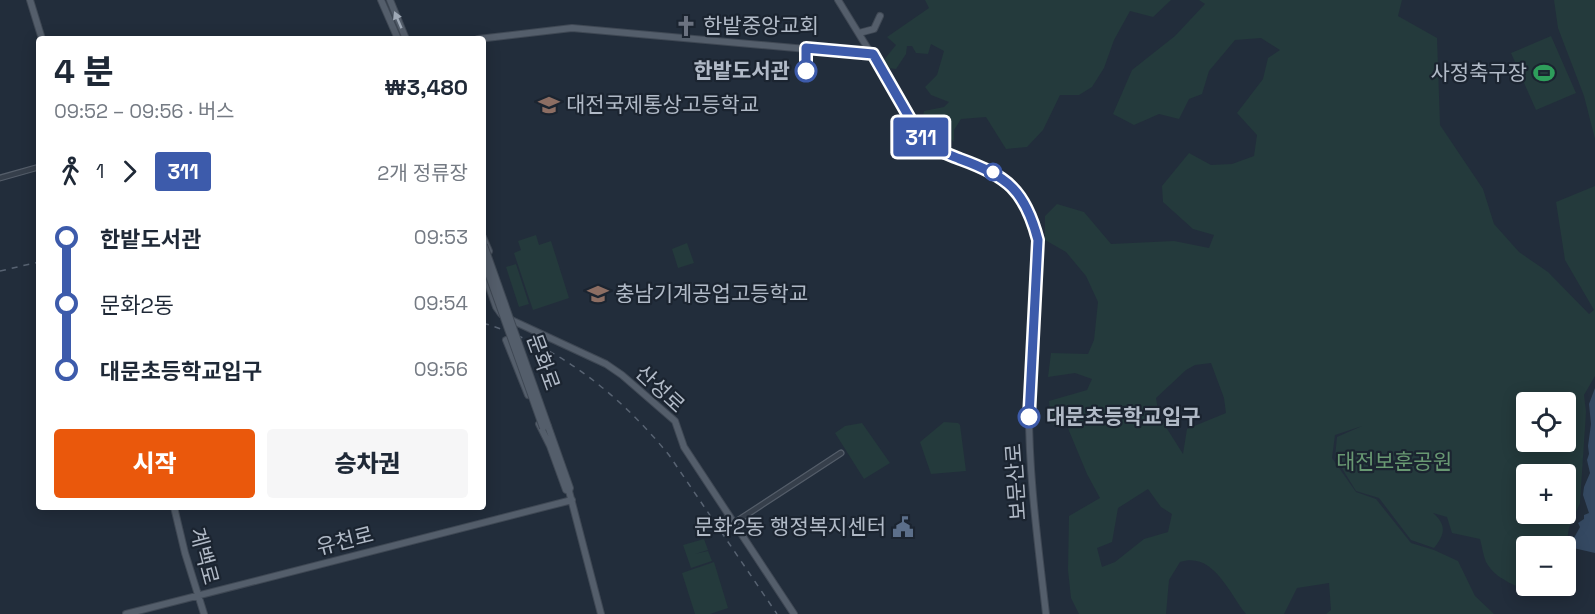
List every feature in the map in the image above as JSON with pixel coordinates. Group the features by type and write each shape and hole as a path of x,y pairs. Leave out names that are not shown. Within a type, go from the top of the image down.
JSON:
{"main road":[{"path":"30,0 41,36"},
{"path":"381,0 397,36"},
{"path":"390,0 405,36"},
{"name":"보문산로","path":"838,0 926,143 937,150 995,173 1018,193 1033,221 1038,240 1029,437 1046,614"},
{"path":"859,33 874,29 880,16"},
{"path":"486,38 572,28 873,54"},
{"path":"486,246 509,312 520,324"},
{"name":"문화로","path":"486,254 566,490 572,501 601,614"},
{"name":"문화로","path":"486,267 546,427"},
{"name":"산성로","path":"486,279 496,307 503,316 606,364 654,401 675,421 684,447 794,614"},
{"path":"507,340 543,434 552,445"},
{"path":"518,344 552,430 552,445"},
{"name":"유천로","path":"126,614 572,501"},
{"name":"계백로","path":"175,510 204,614"}],"street":[{"path":"0,178 36,168"},
{"path":"734,523 841,453"}],"green space":[{"path":"925,0 1171,0 1153,17 1130,11 1114,40 1104,68 1092,87 1079,95 1060,95 1043,130 1027,147 1006,149 986,117 961,119 954,130 954,142 944,128 932,127 927,134 921,126 924,111 944,107 949,102 931,95 925,87 937,75 944,51 931,44 928,54 916,53 912,46 907,46 906,54 896,69 889,68 883,61 896,45 887,37 929,8"},
{"name":"대전보훈공원","path":"1199,0 1402,0 1398,16 1437,38 1440,125 1483,189 1494,224 1519,252 1548,272 1589,314 1594,310 1565,260 1556,202 1595,186 1595,376 1584,395 1586,412 1580,503 1576,512 1576,464 1516,464 1516,524 1571,524 1568,536 1516,536 1516,586 1493,572 1486,562 1480,539 1452,533 1447,517 1433,513 1441,522 1443,530 1434,548 1411,540 1379,498 1356,491 1335,457 1337,437 1362,426 1335,435 1332,458 1356,492 1376,499 1411,543 1458,561 1475,596 1494,614 1326,614 1331,610 1329,583 1297,588 1284,614 1246,614 1211,568 1192,560 1180,562 1169,580 1166,614 1079,614 1071,598 1068,570 1069,516 1100,498 1087,474 1067,426 1051,424 1049,401 1087,390 1092,379 1075,373 1048,377 1051,353 1088,354 1094,340 1098,302 1086,276 1066,252 1045,240 1045,216 1057,204 1084,212 1111,244 1174,241 1209,248 1214,235 1193,229 1163,202 1162,186 1189,153 1211,165 1232,164 1254,156 1257,135 1237,113 1263,79 1268,58 1280,50 1261,38 1235,40 1209,71 1202,94 1189,99 1179,119 1159,114 1134,125 1113,114 1132,70 1175,36 1205,4","holes":["1211,363 1224,398 1226,413 1187,429 1183,454 1159,416 1156,398 1186,370 1195,365","1148,489 1161,507 1172,514 1168,532 1144,539 1115,562 1102,567 1097,548 1112,542 1118,508"]},
{"path":"1554,0 1595,0 1595,139 1584,96 1558,28"},
{"name":"사정축구장","path":"1551,36 1576,93 1536,110 1511,53"},
{"path":"536,235 539,245 551,241 569,298 533,310 514,253 521,250 518,241"},
{"path":"687,243 694,263 678,268 672,249"},
{"path":"516,264 529,304 519,307 506,267"},
{"path":"944,422 960,425 966,471 931,474 920,442"},
{"path":"862,423 890,463 864,479 835,433 845,426"},
{"path":"704,539 708,550 695,554 708,551 712,561 691,568 683,545"},
{"path":"714,562 728,608 710,614 695,614 682,573"}],"water":[{"path":"1595,388 1595,553 1576,549 1575,536 1580,527 1578,523 1584,519 1584,515 1589,513 1583,495 1590,473 1587,460 1591,424 1589,404"}],"railway":[{"path":"0,271 36,263"},
{"path":"486,324 511,333 562,359 608,392 630,412 669,455 777,614"}],"bus line":[{"name":"311","path":"806,71 806,48 873,54 926,143 937,150 995,173 1018,193 1033,221 1038,240 1029,417"}],"place":[{"name":"한밭중앙교회","path":"686,26"},
{"name":"한밭도서관","path":"806,71"},
{"name":"사정축구장","path":"1544,73"},
{"name":"대전국제통상고등학교","path":"549,105"},
{"name":"충남기계공업고등학교","path":"598,294"},
{"name":"대문초등학교입구","path":"1029,417"},
{"name":"문화2동 행정복지센터","path":"903,527"}]}
